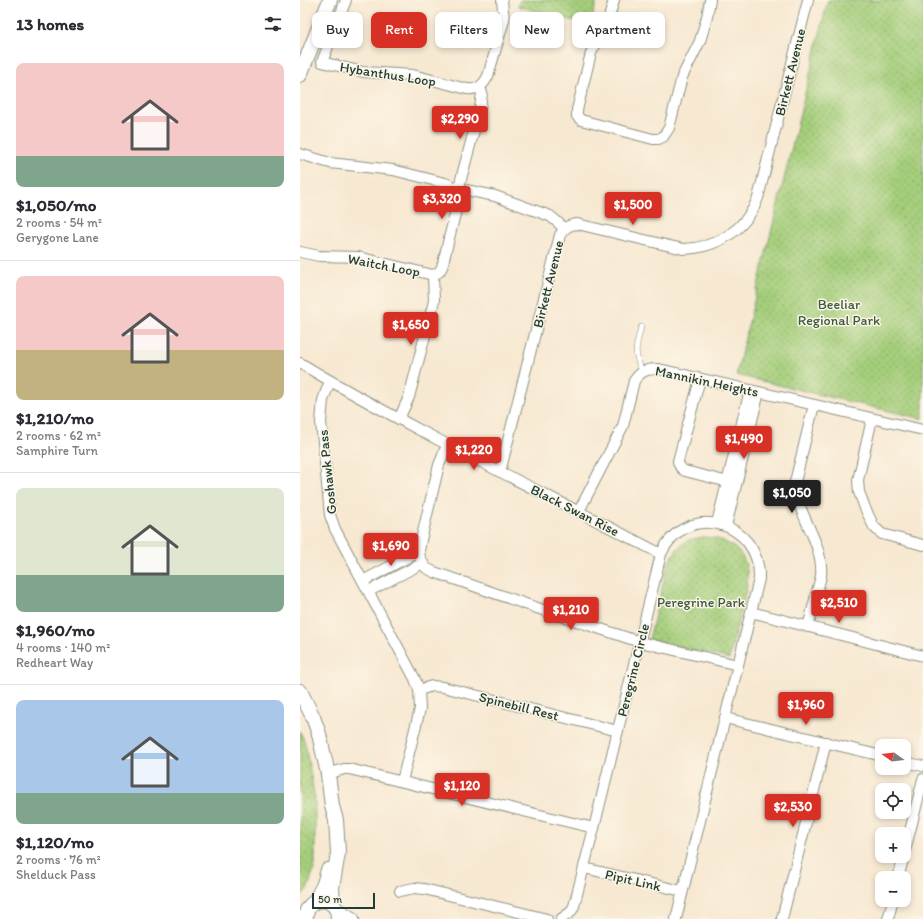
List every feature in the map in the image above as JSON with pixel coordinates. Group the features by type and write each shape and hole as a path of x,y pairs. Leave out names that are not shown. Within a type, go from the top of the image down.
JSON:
{"street":[{"path":"300,75 330,0"},
{"name":"Hybanthus Loop","path":"346,0 320,67 363,72 413,75 467,89 473,90 480,88"},
{"path":"454,192 460,183 480,108 482,93 480,88 488,76 504,20 501,0"},
{"path":"614,0 608,21 591,53 577,110 577,116 581,120 658,139 663,137 669,128 682,77 700,41 710,0"},
{"name":"Birkett Avenue","path":"500,472 558,242 564,228 571,224 577,224 683,249 694,249 712,244 725,238 736,230 754,210 758,198 808,0"},
{"path":"300,154 330,163 393,170 445,183 450,185 454,192"},
{"path":"454,192 466,190 495,196 550,216 564,228"},
{"name":"Waitch Loop","path":"300,252 319,256 358,257 433,275 441,270 444,260 456,210 454,192"},
{"path":"399,419 409,397 434,301 433,275"},
{"name":"Black Swan Rise","path":"300,363 447,445 661,554"},
{"name":"Mannikin Heights","path":"579,511 623,426 634,381 642,371 646,370 659,369 923,430"},
{"path":"700,379 678,461 679,465 681,469 686,471 732,483"},
{"name":"Goshawk Pass","path":"330,381 322,400 321,422 330,515 335,529 415,679 419,690 420,709 402,781"},
{"path":"676,917 759,579 758,562 752,548 740,534 721,525 754,391"},
{"path":"808,627 822,568 819,553 794,486 814,405"},
{"path":"872,419 858,480 859,492 865,508 874,527 882,534 923,545"},
{"path":"447,445 439,465 419,551 420,558 426,568 530,606 640,642 738,665"},
{"name":"Peregrine Circle","path":"561,919 571,912 574,906 661,554 671,539 684,529 700,523 721,525"},
{"path":"363,581 419,551"},
{"path":"369,591 423,563"},
{"path":"751,612 923,656"},
{"name":"Spinebill Rest","path":"419,690 432,686 443,687 618,731"},
{"path":"300,691 319,734 328,774 332,806 336,820 338,852 332,888 336,911"},
{"path":"725,718 875,754"},
{"path":"782,919 826,742"},
{"path":"911,763 923,766"},
{"path":"328,774 349,769 594,828"},
{"path":"911,828 923,779"},
{"path":"306,919 306,912 309,903 324,884 328,870 332,806"},
{"name":"Pipit Link","path":"584,868 682,891"},
{"path":"400,891 414,888 424,889 547,919"},
{"path":"309,903 324,900 336,911 352,919"},
{"path":"888,919 891,907"}],"lane":[{"path":"642,327 637,345 636,356 642,371"}],"green space":[{"path":"520,0 597,0 594,12 572,12 572,20 564,18 564,12 541,12 518,6"},
{"name":"Beeliar Regional Park","path":"828,0 923,0 923,419 736,375"},
{"name":"Peregrine Park","path":"703,537 718,539 732,546 742,556 747,571 745,596 729,659 649,639 668,564 677,549 688,540"},
{"path":"300,731 305,743 315,799 315,865 308,888 300,897"}]}
